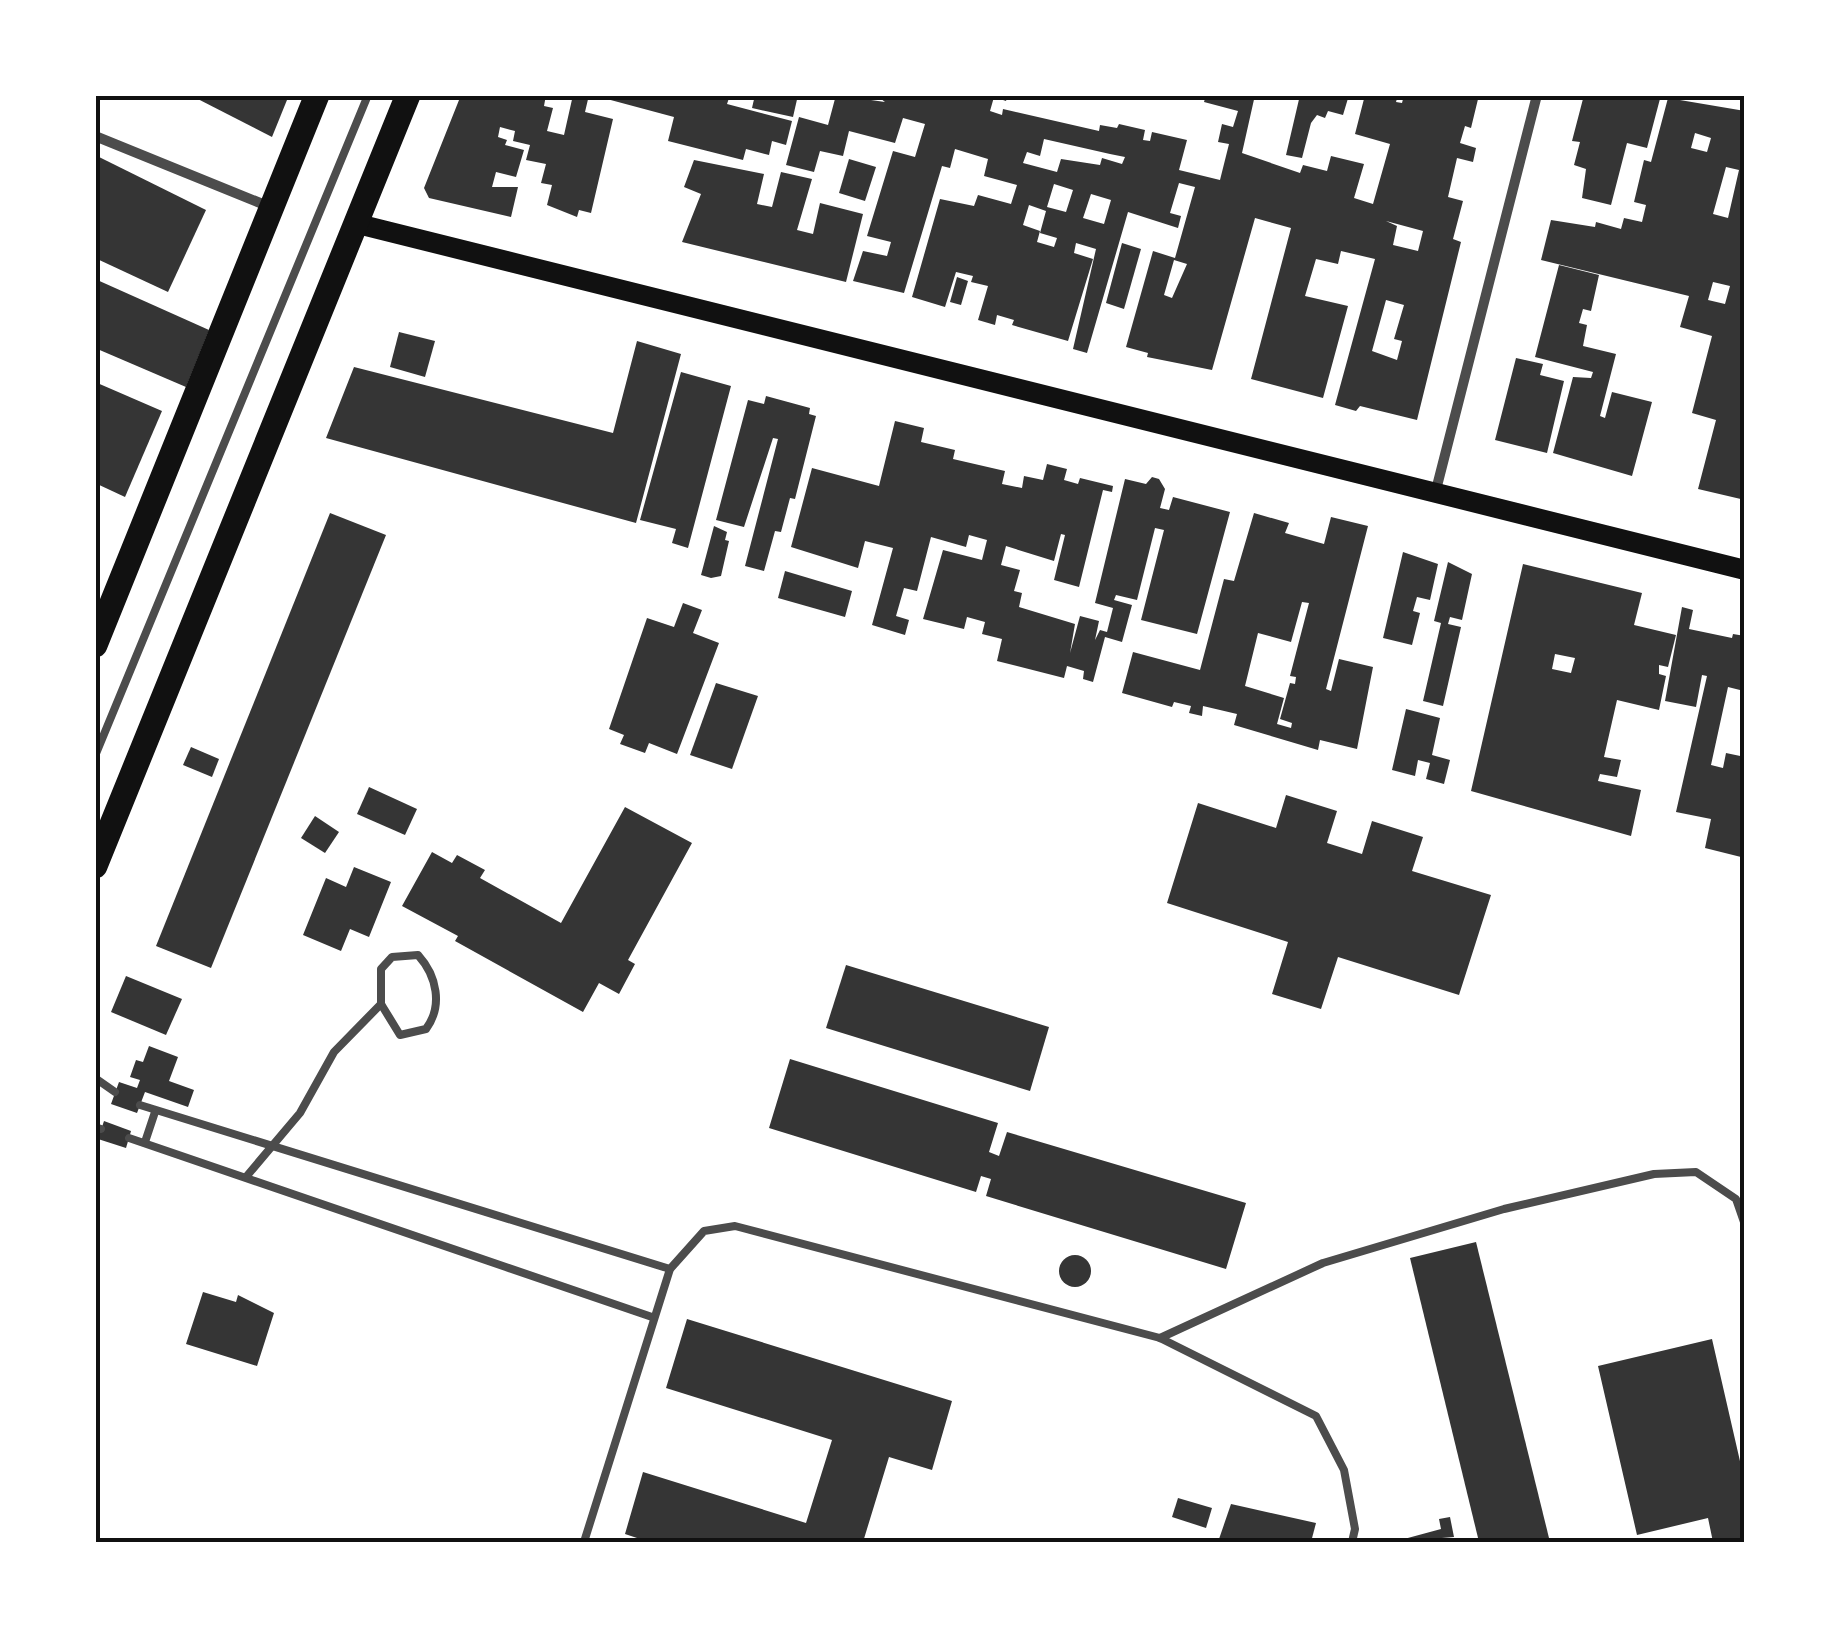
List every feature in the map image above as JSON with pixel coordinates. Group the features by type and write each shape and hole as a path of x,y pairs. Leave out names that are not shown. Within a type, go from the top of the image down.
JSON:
{"main road":[{"path":"95,645 318,95"},
{"path":"95,866 408,95"},
{"path":"354,223 1745,570"}],"street":[{"path":"1436,490 1537,95"},
{"path":"95,136 270,207"}],"lane":[{"path":"95,756 368,95"},
{"path":"95,854 112,823"},
{"path":"246,1177 317,1090 334,1052 381,1004 381,969 392,957 418,955 428,967 436,995 436,1016 426,1030 400,1035 390,1025 381,1004"},
{"path":"95,1078 115,1092"},
{"path":"140,1105 670,1268"},
{"path":"145,1142 155,1112"},
{"path":"129,1138 652,1317"},
{"path":"1160,1338 1323,1263 1504,1208 1654,1174 1696,1172 1736,1199 1745,1225"},
{"path":"584,1542 670,1268 704,1232 735,1226 1160,1338 1316,1416 1344,1470 1355,1529 1352,1542"}],"building":[{"path":"190,95 289,95 272,137"},
{"path":"461,95 546,95 544,106 553,108 547,131 564,135 573,95 589,95 585,112 613,119 591,213 579,210 577,217 547,205 552,185 541,183 546,164 526,160 530,145 513,141 515,131 500,127 498,137 507,140 505,145 524,150 516,177 496,172 492,187 518,187 511,217 429,198 424,188"},
{"path":"592,95 717,95 729,98 727,104 792,121 786,145 772,141 769,155 746,149 743,160 668,141 674,117"},
{"path":"755,95 798,95 793,117 752,108"},
{"path":"836,95 885,102 876,95 1008,95 1006,101 994,97 990,111 1002,115 1003,109 1099,131 1100,125 1117,128 1119,124 1145,130 1143,140 1150,141 1152,132 1187,140 1179,170 1220,180 1229,144 1218,142 1222,124 1233,127 1238,111 1204,102 1206,95 1255,95 1242,153 1300,173 1303,165 1327,171 1331,156 1364,164 1354,198 1373,204 1390,144 1355,134 1365,95 1398,95 1396,102 1402,103 1404,95 1479,95 1471,128 1465,126 1460,143 1476,148 1473,162 1457,158 1448,197 1463,201 1453,239 1461,242 1417,420 1360,406 1356,411 1335,405 1375,259 1341,251 1338,264 1316,259 1305,296 1348,306 1323,398 1251,379 1291,228 1255,218 1212,370 1147,357 1148,353 1126,347 1153,251 1175,258 1195,187 1179,183 1170,213 1181,216 1178,228 1128,212 1087,353 1073,349 1096,249 1076,243 1074,253 1093,259 1068,341 1012,325 1014,320 997,315 995,325 978,320 988,286 971,282 973,276 956,272 945,307 912,297 940,199 974,206 978,195 1011,204 1017,185 984,176 988,159 955,149 950,168 942,166 904,293 853,281 863,251 887,256 891,242 867,236 893,151 915,157 925,124 903,118 895,143 849,131 843,156 820,151 814,172 786,165 799,117 828,125","holes":["1044,139 1125,157 1122,164 1102,158 1100,165 1061,159 1057,172 1023,163 1027,152 1040,156","1054,184 1073,190 1066,212 1047,207","1091,194 1111,200 1104,224 1083,218","1029,205 1046,211 1040,233 1057,238 1054,247 1037,242 1040,231 1023,225","1386,221 1423,231 1418,251 1393,245 1397,226","1174,260 1187,264 1172,298 1164,295","1386,300 1404,305 1394,339 1402,341 1397,360 1372,351"]},
{"path":"1300,95 1349,95 1343,115 1328,111 1325,118 1317,115 1311,123 1302,158 1286,155"},
{"path":"1584,95 1661,95 1647,148 1627,143 1611,205 1582,198 1586,169 1574,165 1580,142 1572,141"},
{"path":"1668,98 1745,111 1745,201 1740,206 1745,207 1745,306 1741,325 1745,326 1745,500 1698,489 1716,420 1692,413 1712,336 1680,327 1689,296 1541,260 1551,220 1595,227 1596,222 1621,229 1624,218 1642,222 1646,205 1634,202 1644,160 1651,162","holes":["1695,133 1711,138 1707,152 1691,148","1726,167 1739,170 1728,218 1713,214","1713,282 1730,286 1725,304 1708,300"]},
{"path":"95,155 206,210 168,292 95,258"},
{"path":"849,159 876,167 865,201 839,193"},
{"path":"694,160 764,174 757,204 772,207 781,172 812,179 797,230 813,234 820,203 863,214 846,282 682,242 701,194 684,187"},
{"path":"1122,243 1141,249 1124,309 1106,303"},
{"path":"1559,265 1599,275 1591,311 1583,309 1579,323 1587,325 1583,346 1616,354 1600,416 1605,418 1612,392 1652,402 1632,476 1553,453 1573,377 1591,378 1593,372 1535,357"},
{"path":"957,277 968,281 961,305 950,302"},
{"path":"95,279 209,330 186,387 95,348"},
{"path":"399,332 435,341 425,377 390,367"},
{"path":"637,341 681,354 636,523 326,438 354,367 613,433"},
{"path":"1516,358 1543,364 1540,375 1564,381 1547,453 1495,440"},
{"path":"681,372 731,386 688,548 672,543 676,529 640,520"},
{"path":"95,382 162,411 125,497 95,483"},
{"path":"766,396 810,408 809,414 816,416 795,499 790,498 781,532 775,531 764,571 745,566 778,439 773,438 744,527 716,520 748,400 764,404"},
{"path":"895,421 924,428 921,442 955,450 953,459 1005,471 1002,484 1022,488 1024,476 1043,480 1047,464 1067,469 1064,480 1078,484 1080,478 1113,486 1112,492 1103,490 1079,587 1054,580 1065,535 1061,534 1054,561 1006,546 1001,565 1020,570 1014,591 1022,593 1019,607 1075,624 1070,653 1080,616 1099,621 1095,640 1100,630 1107,632 1113,608 1095,603 1125,479 1146,484 1152,477 1159,479 1165,489 1160,508 1169,510 1173,497 1230,512 1197,634 1141,620 1164,530 1155,528 1137,600 1116,595 1114,600 1132,605 1122,642 1105,637 1093,682 1083,679 1084,671 1067,666 1064,678 997,661 1002,639 982,634 985,622 967,617 964,629 923,619 943,550 982,560 987,540 969,535 966,547 931,537 917,591 904,588 896,616 909,620 905,635 872,625 893,548 865,541 858,568 791,547 812,468 879,486"},
{"path":"330,513 386,535 211,968 156,946"},
{"path":"1254,513 1289,523 1285,533 1324,544 1331,517 1368,526 1326,689 1331,691 1339,659 1373,667 1357,749 1320,740 1318,750 1234,725 1237,714 1203,706 1202,716 1189,713 1191,706 1174,702 1172,707 1122,693 1133,652 1200,670 1224,579 1234,581","holes":["1302,602 1309,603 1290,676 1296,677 1295,684 1290,683 1280,719 1292,723 1291,728 1277,724 1284,698 1245,686 1258,633 1291,642"]},
{"path":"714,526 727,532 725,540 729,541 721,576 711,578 701,575"},
{"path":"1403,552 1438,564 1430,600 1417,597 1413,611 1420,613 1412,645 1383,638"},
{"path":"1448,562 1472,574 1462,620 1450,617 1448,624 1461,627 1443,706 1423,701 1441,623 1434,621"},
{"path":"1523,564 1642,593 1634,625 1676,635 1668,667 1659,665 1659,674 1666,676 1659,710 1617,700 1604,757 1621,760 1617,777 1600,774 1598,781 1641,790 1631,836 1471,791","holes":["1555,654 1575,658 1571,673 1552,669"]},
{"path":"785,571 852,591 845,617 778,598"},
{"path":"683,603 702,610 693,633 719,643 677,754 649,743 645,753 620,744 624,735 609,729 647,618 674,627"},
{"path":"1682,607 1693,610 1689,629 1732,638 1733,634 1745,636 1740,690 1728,687 1711,765 1723,768 1726,753 1745,757 1745,858 1705,848 1711,819 1676,812 1707,676 1702,675 1696,707 1665,701"},
{"path":"716,683 758,696 732,769 690,755"},
{"path":"1406,709 1440,718 1432,755 1450,760 1444,784 1426,779 1430,763 1418,760 1415,776 1392,770"},
{"path":"191,747 219,759 212,777 183,765"},
{"path":"369,787 417,809 405,835 357,814"},
{"path":"1286,795 1337,811 1327,843 1362,854 1372,821 1423,837 1412,871 1491,895 1459,995 1338,957 1321,1009 1272,994 1288,942 1167,903 1198,803 1276,828"},
{"path":"625,807 692,843 628,960 635,964 619,994 599,983 583,1012 455,941 458,936 402,906 432,852 452,863 457,855 485,870 480,878 561,923"},
{"path":"315,816 339,832 325,853 301,838"},
{"path":"354,867 391,882 369,937 350,929 341,951 303,935 326,878 346,887"},
{"path":"846,965 1049,1027 1030,1091 826,1028"},
{"path":"126,976 182,999 166,1035 111,1012"},
{"path":"149,1046 178,1057 169,1081 194,1090 188,1107 145,1092 137,1113 111,1104 119,1082 137,1088 140,1080 130,1077 136,1060 143,1062"},
{"path":"790,1059 998,1123 989,1152 999,1156 1007,1132 1246,1203 1226,1269 986,1196 991,1179 981,1176 976,1192 769,1128"},
{"path":"104,1121 131,1131 126,1148 98,1139"},
{"path":"1476,1242 1550,1542 1479,1542 1410,1258"},
{"path":"1075,1255 1086,1260 1091,1271 1086,1282 1075,1287 1064,1282 1059,1271 1064,1260"},
{"path":"203,1292 236,1302 238,1295 274,1313 257,1366 186,1344"},
{"path":"687,1319 952,1401 932,1470 889,1457 863,1542 649,1542 625,1534 643,1472 806,1523 832,1440 666,1388"},
{"path":"1712,1339 1745,1483 1745,1542 1713,1542 1708,1518 1637,1535 1598,1366"},
{"path":"1178,1498 1212,1508 1206,1528 1172,1517"},
{"path":"1231,1504 1316,1523 1311,1542 1218,1542"},
{"path":"1450,1517 1454,1537 1393,1542 1441,1529 1439,1519"}]}
